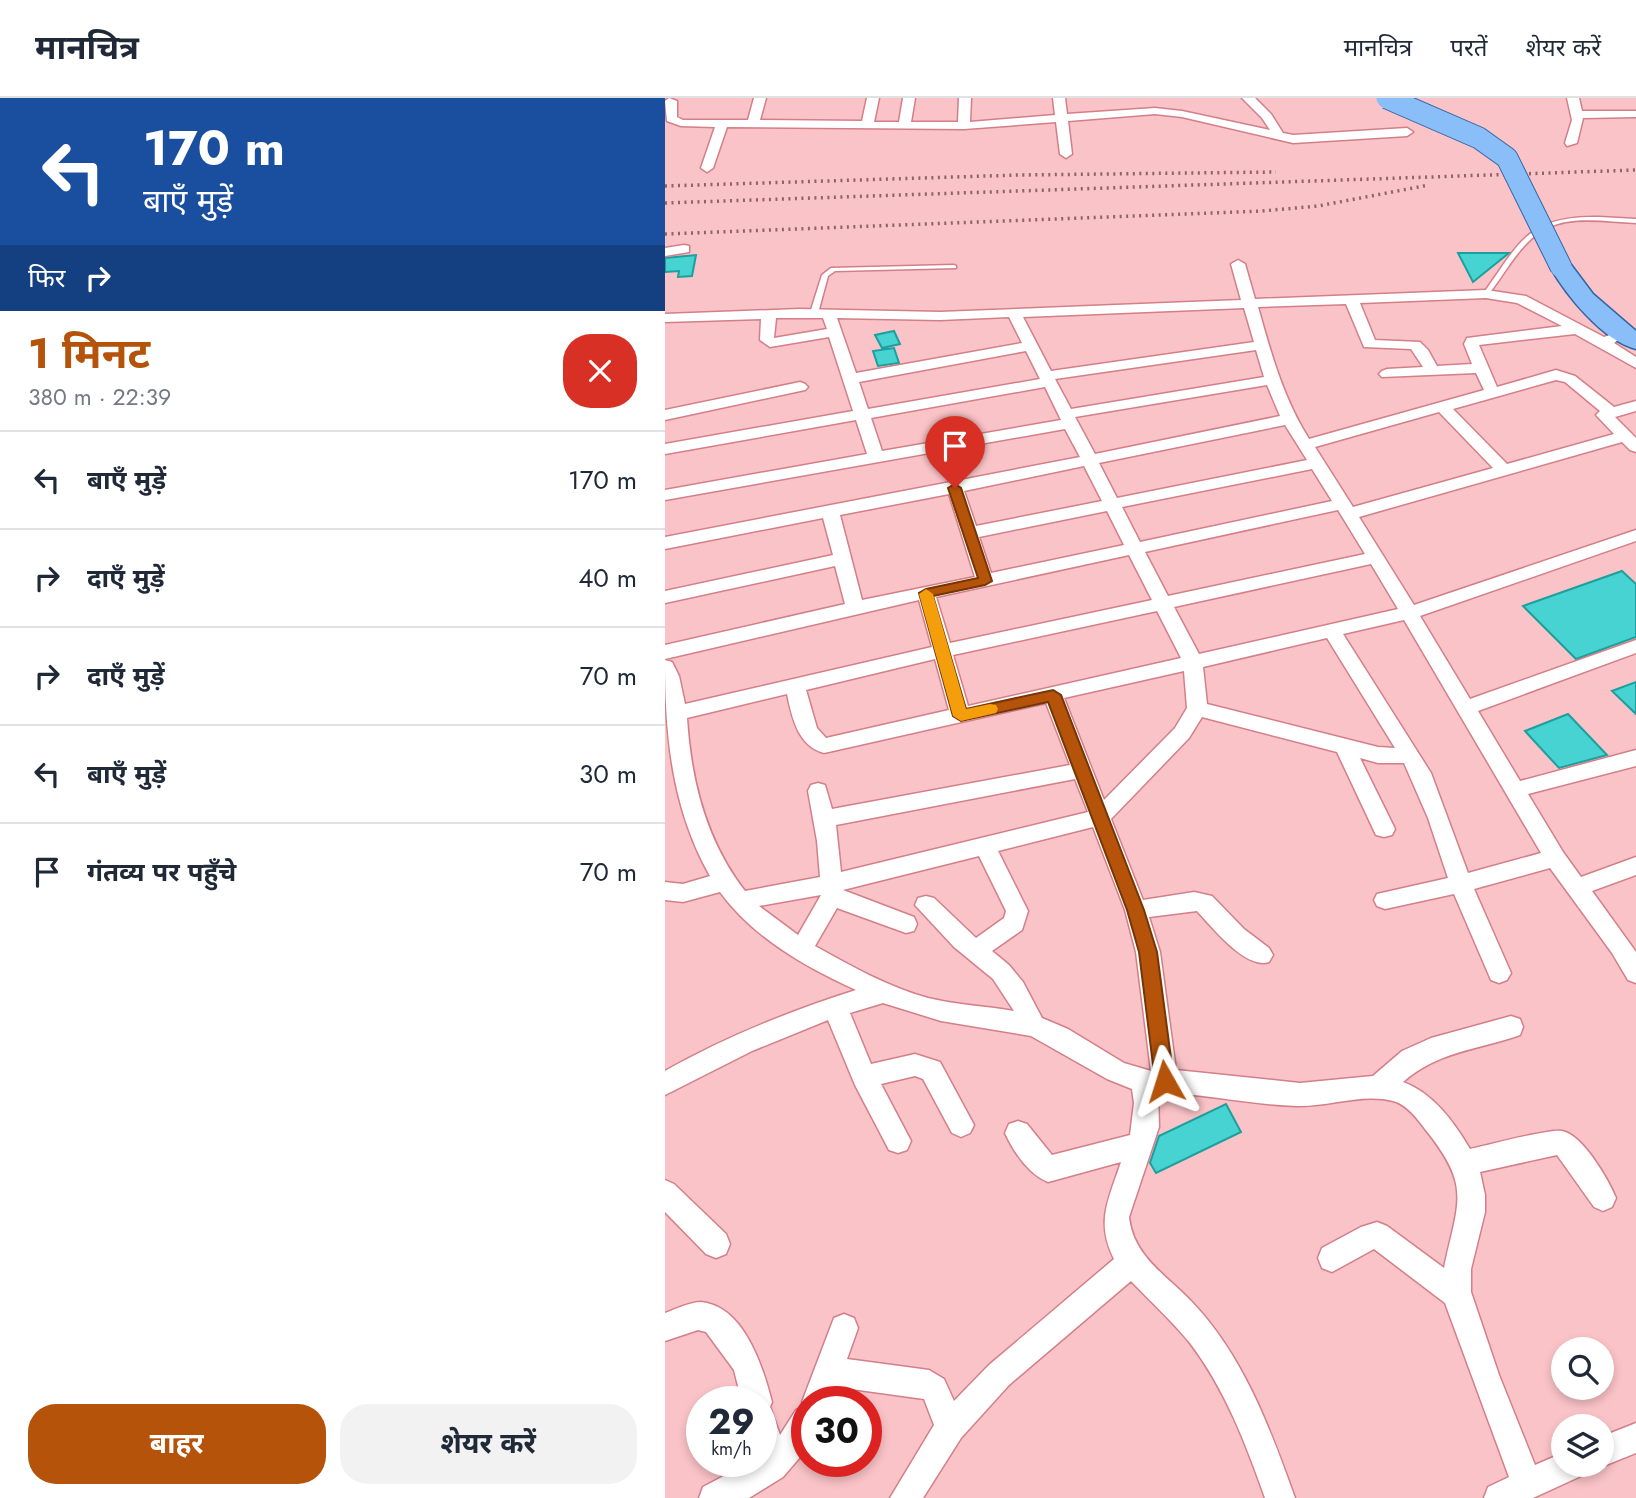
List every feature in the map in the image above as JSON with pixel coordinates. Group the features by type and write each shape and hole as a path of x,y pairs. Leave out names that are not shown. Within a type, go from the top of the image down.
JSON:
{"main road":[{"path":"1387,98 1479,138 1507,158 1569,266"},
{"path":"1404,98 1491,136 1519,157 1569,266 1570,284 1585,302 1625,336"}],"street":[{"path":"753,124 761,98"},
{"path":"867,126 873,98"},
{"path":"904,126 909,98"},
{"path":"964,126 965,98"},
{"path":"1059,98 1066,154"},
{"path":"1248,98 1267,116 1279,136"},
{"path":"1571,143 1578,115 1573,98"},
{"path":"672,101 670,116 674,122 964,126 1170,112 1279,136 1319,139 1407,132"},
{"path":"1578,115 1636,114"},
{"path":"707,168 722,124"},
{"path":"665,252 684,249"},
{"path":"1238,264 1272,380 1289,419 1376,557 1555,858 1576,888 1628,943 1636,973"},
{"path":"665,318 821,313 940,316 1486,294 1521,299 1578,328"},
{"path":"1351,299 1369,344 1415,345 1421,350 1431,371"},
{"path":"821,313 835,332 876,457"},
{"path":"739,901 831,891 985,846 1101,817 1182,733 1197,709 1198,695 1192,660 1014,313"},
{"path":"769,314 767,340 770,343 835,332"},
{"path":"1492,392 1471,344 1474,340 1578,328 1625,336 1636,364"},
{"path":"850,379 1030,345"},
{"path":"665,449 1047,379 1263,345"},
{"path":"1387,374 1481,368"},
{"path":"1305,445 1561,375 1570,379 1611,413"},
{"path":"665,495 1272,380"},
{"path":"665,415 800,387"},
{"path":"1442,406 1504,470"},
{"path":"1630,442 1605,418 1611,413 1636,406"},
{"path":"665,543 955,488 1289,419"},
{"path":"665,652 855,608 1134,549 1346,509 1630,442"},
{"path":"969,533 1317,463"},
{"path":"955,488 985,581"},
{"path":"830,512 855,608"},
{"path":"796,685 807,726 820,746 1409,613 1636,535"},
{"path":"675,714 943,651 1376,557"},
{"path":"665,597 842,559"},
{"path":"926,593 961,716"},
{"path":"1331,630 1411,756 1439,818 1461,884 1499,973"},
{"path":"1466,708 1636,646"},
{"path":"665,667 670,676 675,714 673,763 699,836 739,901 757,919 881,993 930,1009 1033,1025 1154,1081 1190,1081 1289,1095 1336,1093 1379,1087 1395,1088 1412,1096 1463,1163 1473,1184 1473,1205 1459,1258 1458,1295 1487,1387 1527,1483"},
{"path":"1053,695 1136,910 1154,983 1154,1081 1147,1103 1146,1127 1116,1217 1115,1231 1132,1262 1184,1313 1213,1350 1243,1399 1280,1498"},
{"path":"1197,709 1378,755 1411,756"},
{"path":"1344,746 1384,829"},
{"path":"1515,790 1636,758"},
{"path":"824,819 1082,769"},
{"path":"802,947 831,891 824,819 818,791"},
{"path":"975,951 1014,923 1017,916 985,846"},
{"path":"1385,900 1461,884 1555,858"},
{"path":"1576,888 1634,869"},
{"path":"671,895 726,881"},
{"path":"831,891 906,924"},
{"path":"1136,910 1194,901 1204,903 1236,936 1261,955"},
{"path":"926,905 1000,972 1015,989 1033,1025"},
{"path":"665,1084 706,1059 765,1032 881,993"},
{"path":"835,1007 864,1077 898,1141"},
{"path":"1379,1087 1411,1059 1440,1046 1511,1027"},
{"path":"864,1077 905,1066 915,1065 931,1070 961,1125"},
{"path":"1018,1133 1035,1157 1048,1169 1140,1145"},
{"path":"1463,1163 1560,1142 1571,1149 1603,1198"},
{"path":"665,1193 716,1244"},
{"path":"1332,1258 1377,1235 1458,1295"},
{"path":"905,1498 950,1427 999,1375 1132,1262"},
{"path":"665,1327 698,1316 714,1319 747,1363 753,1386"},
{"path":"824,1386 844,1328"},
{"path":"830,1371 929,1385 934,1389 950,1427"},
{"path":"1614,1447 1636,1438"},
{"path":"777,1462 791,1444"},
{"path":"1499,1498 1551,1473"},
{"path":"714,1498 741,1487 756,1477"}],"lane":[{"path":"1486,294 1539,229 1581,220 1636,221"},
{"path":"821,313 825,275 833,269 954,267"}],"building":[{"path":"1458,253 1509,253 1473,282"},
{"path":"696,255 692,276 678,277 679,271 665,272 665,258"},
{"path":"894,331 900,344 882,348 875,335"},
{"path":"894,348 899,363 878,366 873,351"},
{"path":"1622,571 1636,584 1636,637 1576,659 1523,606"},
{"path":"1636,682 1636,714 1612,691"},
{"path":"1568,714 1607,755 1559,768 1525,731"},
{"path":"1226,1104 1241,1132 1156,1173 1150,1163 1159,1136"}],"railway":[{"path":"665,203 1636,170"},
{"path":"665,186 1019,175 1276,172"},
{"path":"665,234 1262,211 1318,206 1429,185"}],"slow traffic":[{"path":"926,594 961,716 990,709"}],"route":[{"path":"955,488 985,581 926,593 961,716 1053,695 1136,910 1154,983 1165,1081"}]}
